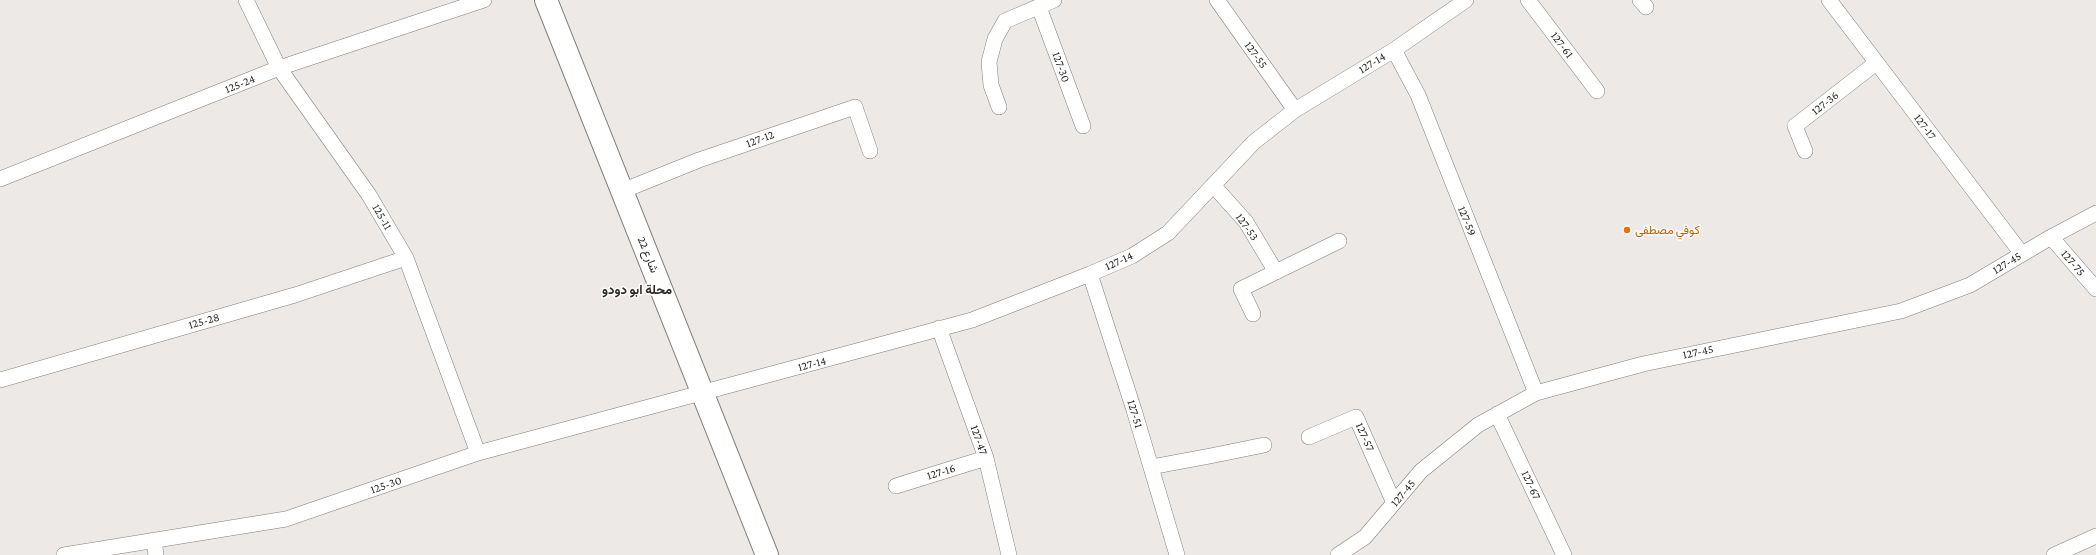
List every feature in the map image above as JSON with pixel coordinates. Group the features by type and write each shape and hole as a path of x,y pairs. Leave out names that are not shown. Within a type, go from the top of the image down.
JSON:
{"street":[{"name":"شارع 22","path":"546,0 767,555"}],"lane":[{"name":"125-11","path":"246,0 278,68 369,195 406,258 478,454"},
{"name":"125-24","path":"0,179 278,68 484,0"},
{"path":"999,107 991,85 989,62 995,38 1005,21 1054,0"},
{"name":"127-55","path":"1216,0 1295,110"},
{"name":"127-14","path":"703,394 972,320 1132,256 1168,233 1254,142 1295,110 1394,50 1466,0"},
{"name":"127-61","path":"1528,0 1597,91"},
{"name":"127-17","path":"1829,0 2022,254"},
{"name":"127-30","path":"1039,7 1083,126"},
{"name":"127-59","path":"1394,50 1418,95 1536,393"},
{"name":"127-36","path":"1805,151 1795,126 1876,62"},
{"name":"127-12","path":"622,191 707,157 855,107 870,151"},
{"name":"127-53","path":"1213,185 1246,222 1276,272"},
{"name":"127-45","path":"1338,555 1365,537 1421,471 1478,425 1536,393 1643,364 1901,311 1970,285 2051,237 2096,213"},
{"name":"127-75","path":"2051,237 2096,289"},
{"path":"1253,314 1241,289 1339,241"},
{"name":"125-28","path":"0,380 295,296 406,258"},
{"name":"127-51","path":"1090,274 1177,555"},
{"name":"127-47","path":"939,328 986,458 1009,555"},
{"name":"125-30","path":"64,555 155,548 286,519 478,454 703,394"},
{"name":"127-67","path":"1497,414 1564,555"},
{"name":"127-57","path":"1309,437 1356,417 1394,503"},
{"path":"1151,467 1264,445"},
{"name":"127-16","path":"896,486 986,458"},
{"path":"2054,555 2096,536"}],"place":[{"name":"كوفي مصطفى","path":"1627,230"}],"district":[{"name":"محلة ابو دودو","path":"637,290"}]}
